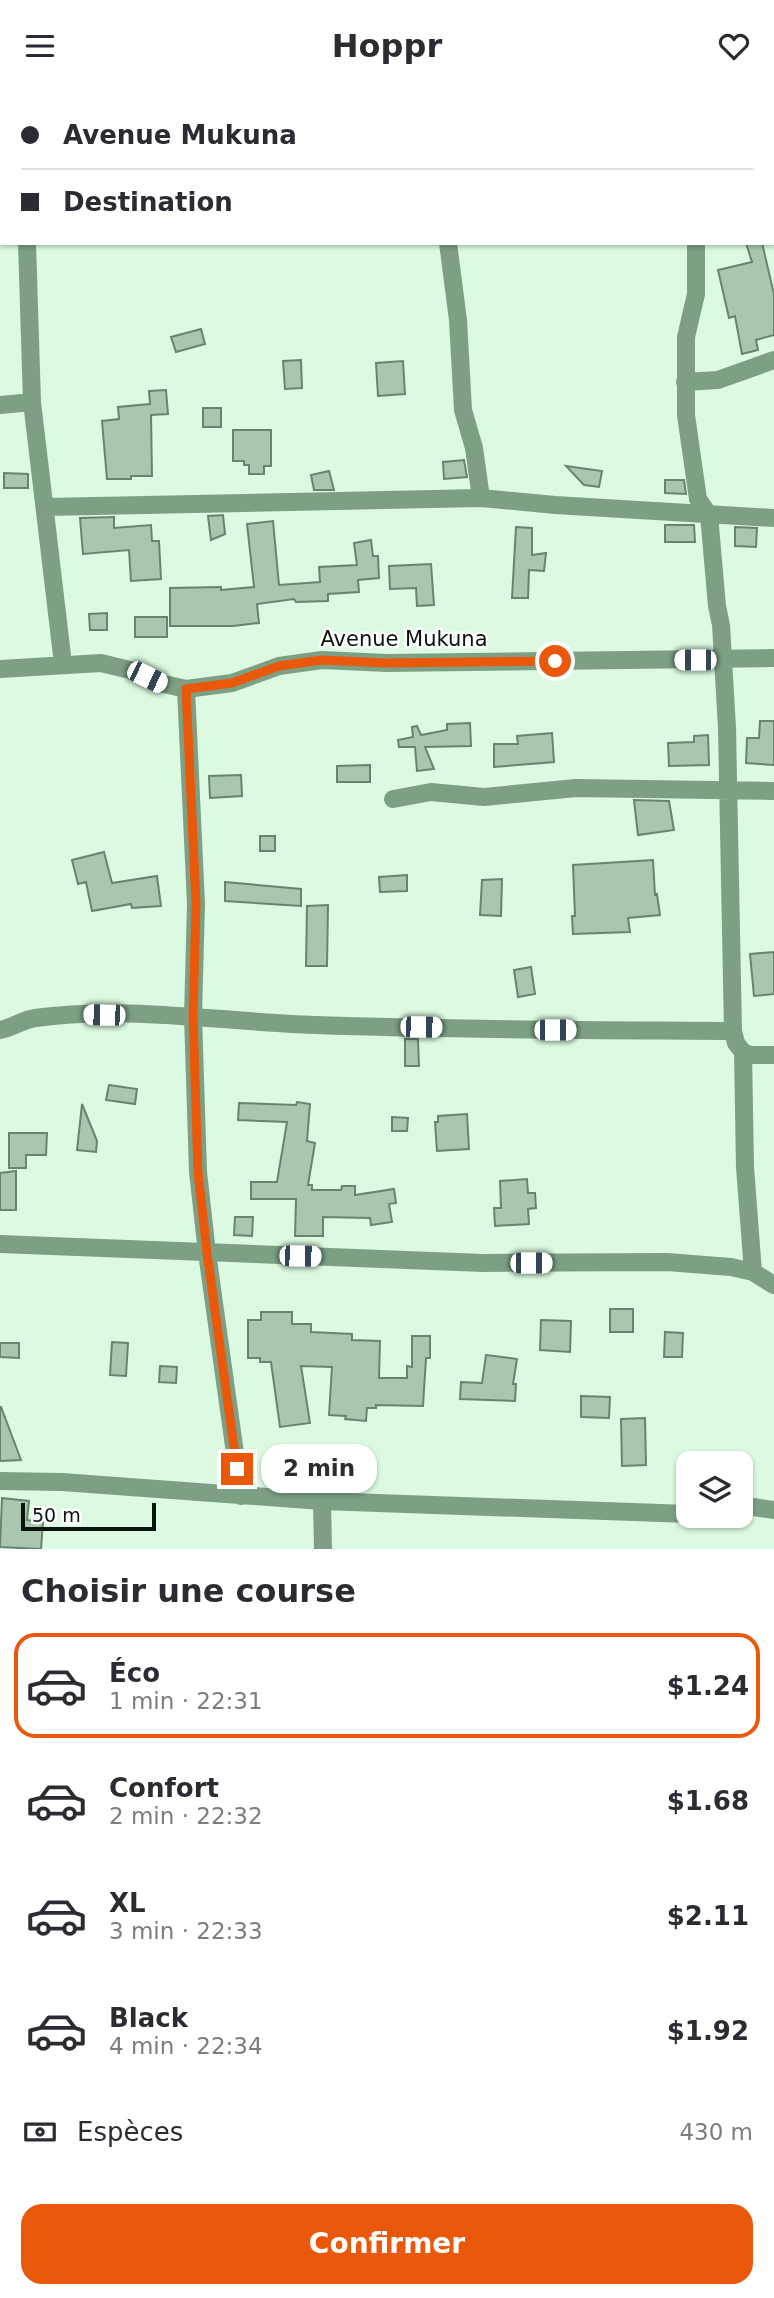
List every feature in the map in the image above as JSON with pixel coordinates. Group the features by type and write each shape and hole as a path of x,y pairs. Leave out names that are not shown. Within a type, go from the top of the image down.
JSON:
{"street":[{"path":"27,245 32,402 63,664"},
{"path":"448,245 458,320 463,411 474,448 481,498"},
{"path":"696,245 696,294 686,337 686,415 698,499 709,515 721,625 733,1031 736,1043 743,1052 750,1055 774,1055"},
{"path":"685,382 718,380 774,360"},
{"path":"0,405 32,402"},
{"path":"44,507 481,498 774,518"},
{"name":"Avenue Mukuna","path":"0,669 100,663 186,689 232,683 279,666 322,660 387,663 774,658"},
{"path":"186,689 196,904 193,1016 198,1172 241,1496"},
{"path":"393,799 432,792 484,797 576,788 774,791"},
{"path":"0,1030 27,1020 70,1015 193,1016 315,1025 733,1031"},
{"path":"743,1052 745,1167 753,1272"},
{"path":"0,1244 483,1263 667,1262 731,1266 753,1272 774,1285"},
{"path":"0,1481 62,1482 321,1501 676,1514"},
{"path":"321,1501 323,1549"},
{"path":"753,1507 774,1510"}],"building":[{"path":"747,245 762,245 774,294 774,335 756,340 758,350 742,354 735,316 729,318 718,270 752,262"},
{"path":"201,329 205,344 176,352 171,337"},
{"path":"301,360 302,388 285,389 283,361"},
{"path":"403,361 405,394 378,396 376,363"},
{"path":"166,390 168,414 151,415 152,476 107,479 102,421 119,419 118,407 150,404 149,391"},
{"path":"203,408 221,408 221,427 203,427"},
{"path":"233,430 271,430 271,466 264,466 264,474 249,474 249,465 244,465 244,461 233,461"},
{"path":"464,460 467,477 444,479 443,462"},
{"path":"566,466 602,471 599,487 584,485"},
{"path":"329,471 334,490 314,490 311,475"},
{"path":"4,473 28,474 28,488 4,488"},
{"path":"665,480 684,480 686,494 665,493"},
{"path":"223,515 225,534 211,540 208,516"},
{"path":"114,517 114,528 151,525 152,541 159,541 161,579 131,581 129,550 83,554 80,518"},
{"path":"273,521 279,585 320,582 319,567 357,565 354,543 371,540 373,556 378,556 379,578 358,580 359,592 328,594 328,601 296,602 294,599 257,604 259,623 233,626 170,626 170,588 221,587 221,590 254,587 247,524"},
{"path":"665,525 694,525 695,542 665,542"},
{"path":"516,527 532,528 532,555 546,553 544,571 529,570 528,598 512,598"},
{"path":"735,527 757,528 756,547 735,546"},
{"path":"431,564 434,605 417,606 416,588 390,589 389,566"},
{"path":"107,613 107,630 90,630 89,614"},
{"path":"135,617 167,617 167,637 135,637"},
{"path":"760,721 774,721 774,765 746,763 747,738 759,738"},
{"path":"470,723 471,746 425,747 434,769 417,771 415,747 399,747 398,740 413,737 412,727 417,726 421,735 447,730 447,724"},
{"path":"552,733 554,762 494,767 494,744 518,744 517,736"},
{"path":"708,735 709,765 669,766 668,743 694,742 694,736"},
{"path":"370,765 370,782 337,782 337,766"},
{"path":"241,775 242,796 210,798 209,776"},
{"path":"634,800 669,801 674,830 638,835"},
{"path":"260,836 275,836 275,851 260,851"},
{"path":"104,852 112,883 157,876 161,906 132,908 131,904 92,911 86,882 78,884 72,860"},
{"path":"653,860 655,895 657,894 660,915 628,918 630,932 573,934 573,865"},
{"path":"407,875 407,891 380,892 379,877"},
{"path":"502,879 501,916 480,915 482,880"},
{"path":"225,882 301,889 301,906 225,901"},
{"path":"328,905 327,966 306,966 307,906"},
{"path":"774,952 774,994 754,996 750,954"},
{"path":"531,967 535,994 518,997 514,970"},
{"path":"405,1039 418,1039 419,1066 405,1066"},
{"path":"109,1085 137,1089 135,1104 106,1100"},
{"path":"297,1102 310,1104 307,1141 315,1143 308,1185 312,1185 312,1190 341,1190 342,1186 355,1186 355,1195 394,1189 396,1203 389,1204 392,1222 371,1225 370,1218 323,1217 323,1236 295,1236 296,1199 251,1199 251,1182 277,1182 287,1122 238,1120 239,1103 296,1105"},
{"path":"82,1104 97,1141 96,1152 77,1150"},
{"path":"467,1114 469,1149 437,1151 435,1122 438,1122 438,1116"},
{"path":"392,1117 408,1118 407,1131 392,1131"},
{"path":"9,1133 47,1133 46,1155 26,1155 26,1168 9,1168"},
{"path":"16,1171 16,1210 0,1210 0,1173"},
{"path":"527,1179 528,1193 535,1193 536,1208 528,1209 529,1224 495,1226 494,1208 501,1208 500,1181"},
{"path":"235,1217 253,1217 252,1236 234,1235"},
{"path":"610,1309 633,1309 633,1332 610,1332"},
{"path":"261,1312 292,1312 292,1324 311,1324 311,1332 352,1334 352,1340 380,1341 379,1378 407,1378 407,1366 412,1367 412,1336 430,1336 430,1358 426,1358 423,1406 376,1405 376,1408 367,1408 366,1421 329,1415 332,1367 301,1366 310,1423 280,1427 271,1362 248,1358 248,1320 261,1320"},
{"path":"541,1320 571,1321 570,1352 540,1350"},
{"path":"665,1332 683,1333 682,1357 664,1357"},
{"path":"112,1342 128,1343 126,1376 110,1375"},
{"path":"0,1343 19,1343 19,1358 0,1357"},
{"path":"486,1355 517,1359 513,1384 516,1384 515,1401 460,1399 461,1382 482,1383"},
{"path":"160,1366 177,1367 176,1383 159,1382"},
{"path":"581,1396 610,1397 609,1418 581,1417"},
{"path":"1,1407 21,1460 0,1461"},
{"path":"645,1418 646,1465 622,1466 621,1419"},
{"path":"2,1498 29,1501 27,1520 43,1522 41,1549 0,1547"}],"route":[{"path":"237,1469 198,1172 193,1016 196,904 186,689 232,683 279,666 322,660 387,663 555,661"}]}
